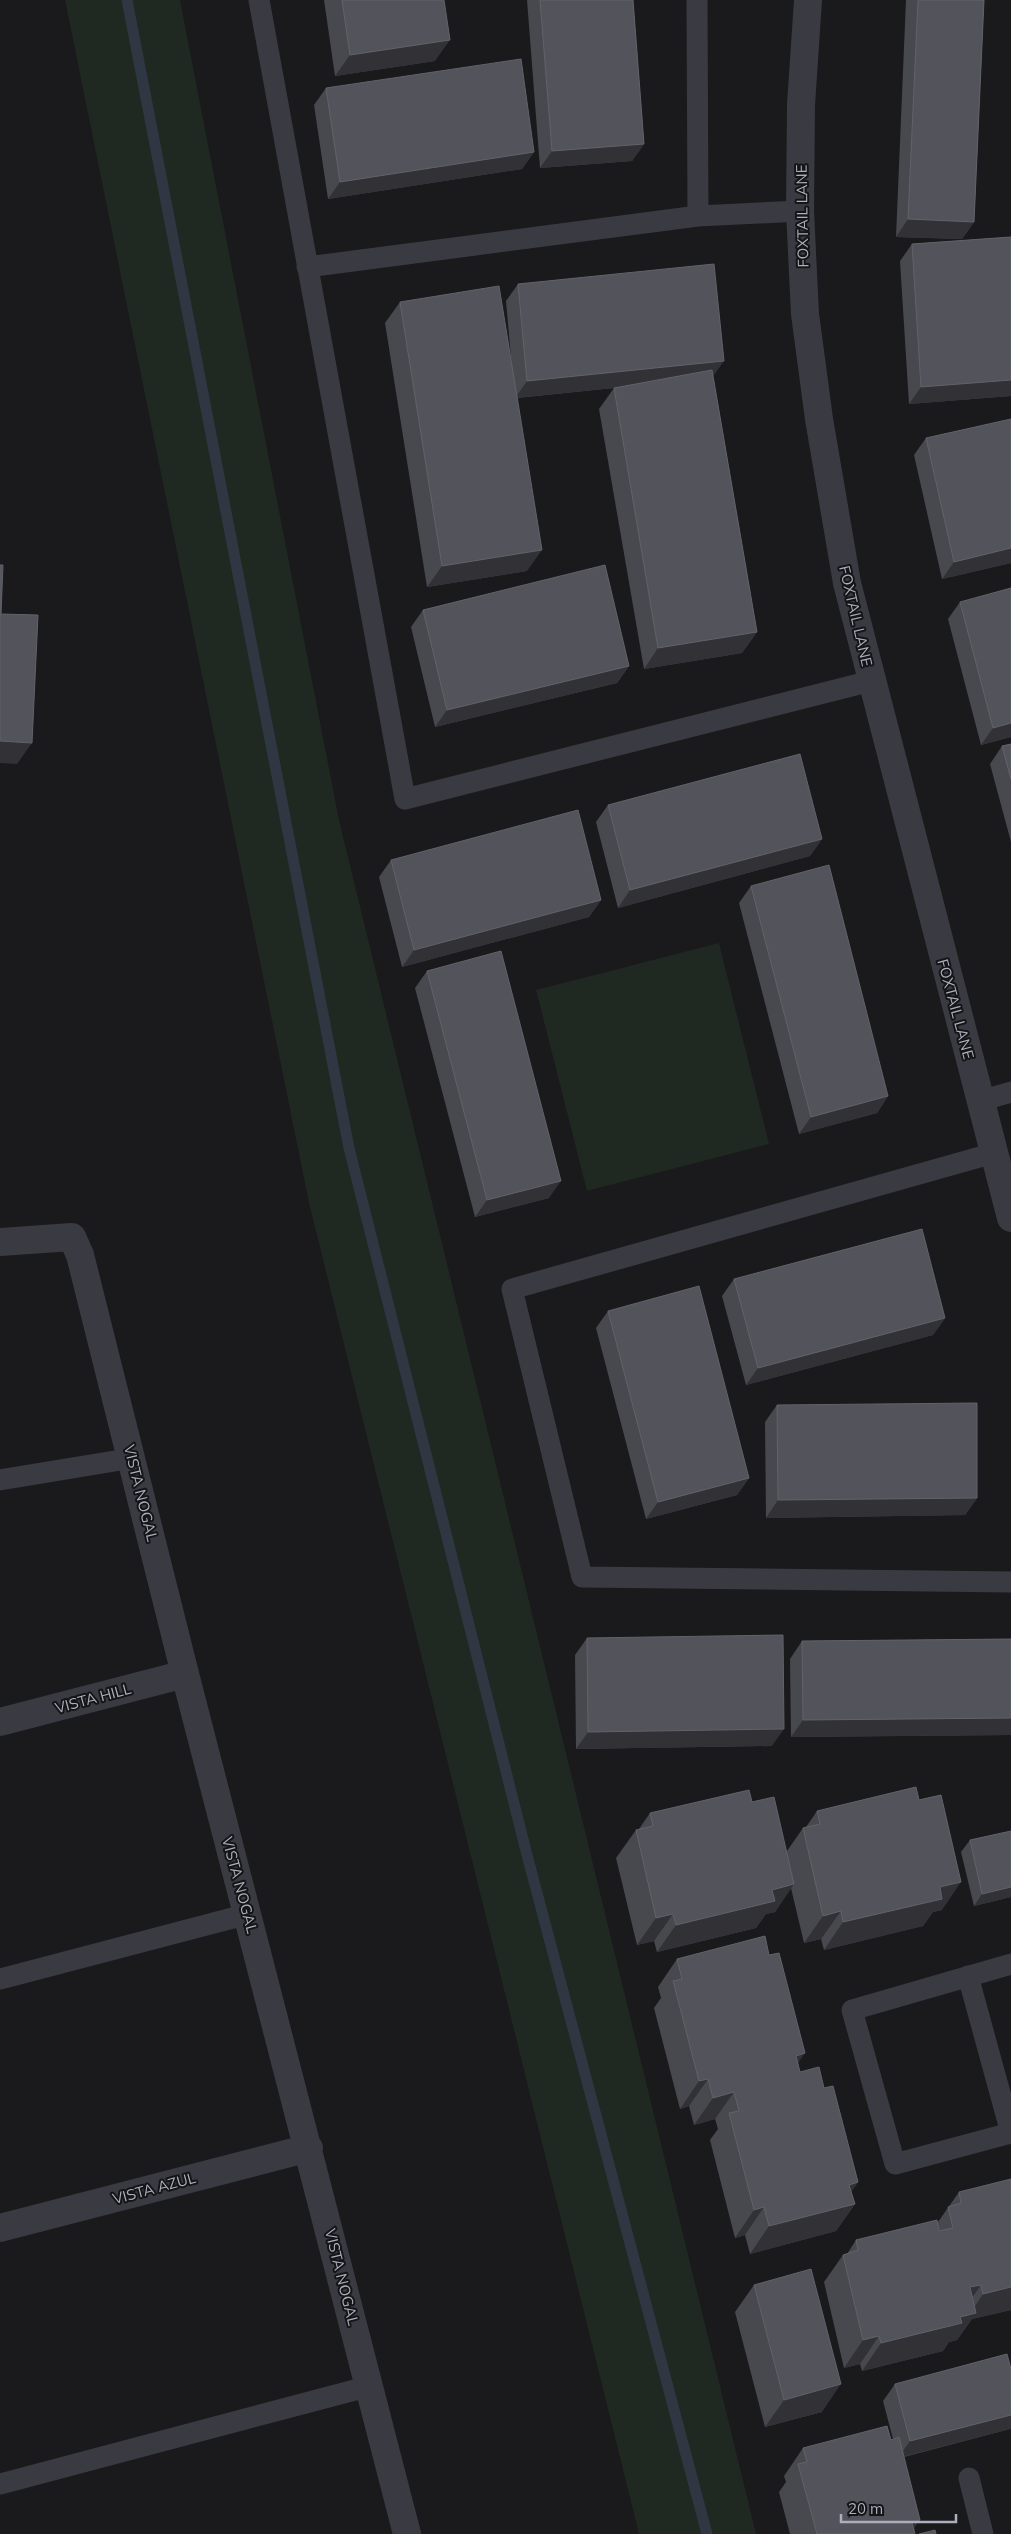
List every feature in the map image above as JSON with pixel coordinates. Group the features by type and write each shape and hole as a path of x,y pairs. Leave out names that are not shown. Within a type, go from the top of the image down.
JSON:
{"street":[{"name":"FOXTAIL LANE","path":"808,0 800,105 800,211 805,314 819,419 847,583 871,682 1011,1218"},
{"name":"VISTA NOGAL","path":"0,1242 72,1238 80,1256 185,1674 309,2148 407,2534"},
{"name":"VISTA HILL","path":"0,1722 185,1674"},
{"name":"VISTA AZUL","path":"0,2228 309,2148"}],"lane":[{"path":"259,0 405,799 871,682"},
{"path":"697,0 698,216"},
{"path":"307,267 698,216 800,211"},
{"path":"980,1101 1011,1092"},
{"path":"994,1153 512,1288 582,1577 1011,1582"},
{"path":"0,1480 132,1458"},
{"path":"0,1979 248,1914"},
{"path":"968,1976 1011,2133 894,2164 852,2010 968,1976 1011,1964"},
{"path":"0,2484 370,2386"},
{"path":"969,2478 984,2534"}],"shaded area":[{"path":"65,0 180,0 339,820 756,2534 639,2534 309,1203"},
{"path":"719,943 769,1144 587,1191 536,990"}],"building":[{"path":"342,0 444,0 450,40 350,55"},
{"path":"540,0 633,0 644,144 552,151"},
{"path":"918,0 984,0 974,222 908,219"},
{"path":"521,59 534,152 340,182 326,88"},
{"path":"1011,237 1011,380 921,387 912,244"},
{"path":"714,264 724,361 527,381 518,284"},
{"path":"499,286 542,550 442,566 400,302"},
{"path":"712,370 757,632 658,648 614,388"},
{"path":"1011,419 1011,548 954,562 926,438"},
{"path":"0,565 3,565 1,614 38,615 32,743 0,741"},
{"path":"605,565 629,666 447,710 423,610"},
{"path":"1011,588 1011,723 993,728 960,602"},
{"path":"1011,744 1011,779 1002,746"},
{"path":"800,754 822,839 630,890 608,805"},
{"path":"578,810 601,900 414,950 391,860"},
{"path":"829,865 888,1096 811,1117 751,886"},
{"path":"501,951 561,1181 487,1200 427,971"},
{"path":"922,1229 945,1318 758,1368 734,1279"},
{"path":"699,1286 749,1478 658,1502 608,1311"},
{"path":"977,1403 977,1498 778,1500 777,1405"},
{"path":"783,1635 784,1729 588,1732 587,1638"},
{"path":"1011,1639 1011,1718 803,1720 802,1641"},
{"path":"916,1787 919,1800 941,1795 961,1882 940,1887 942,1899 843,1922 841,1911 823,1916 803,1828 820,1824 817,1811"},
{"path":"749,1790 752,1802 774,1797 794,1884 772,1890 775,1901 676,1925 673,1914 656,1918 636,1830 653,1826 650,1813"},
{"path":"1011,1831 1011,1887 982,1894 970,1840"},
{"path":"765,1936 769,1955 779,1953 805,2053 796,2056 800,2072 819,2067 824,2088 833,2086 858,2182 849,2185 855,2204 769,2226 764,2207 754,2210 729,2113 739,2111 734,2092 713,2098 708,2079 699,2081 673,1981 682,1979 677,1959"},
{"path":"1011,2179 1011,2287 983,2294 981,2285 970,2287 976,2313 960,2317 962,2323 881,2343 879,2336 863,2340 843,2255 858,2250 856,2240 937,2220 939,2231 953,2228 948,2207 961,2203 959,2192"},
{"path":"811,2269 841,2384 784,2400 754,2285"},
{"path":"1007,2354 1011,2369 1011,2415 910,2441 895,2384"},
{"path":"887,2426 891,2440 899,2437 920,2520 912,2523 915,2534 817,2534 798,2464 807,2462 803,2448"},
{"path":"935,2530 936,2534 919,2534"}],"waterway":[{"path":"127,0 349,1148 527,1855 707,2534"}]}
